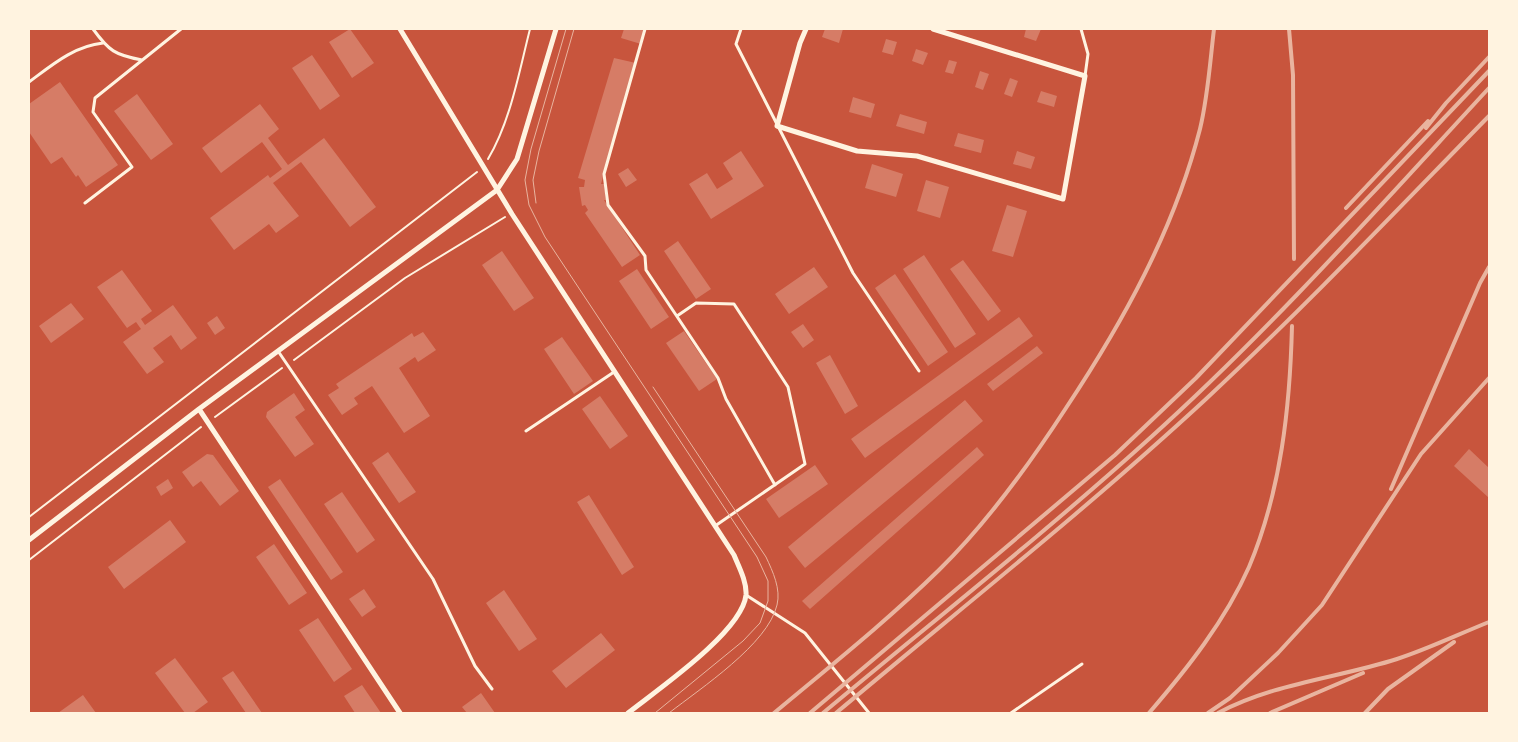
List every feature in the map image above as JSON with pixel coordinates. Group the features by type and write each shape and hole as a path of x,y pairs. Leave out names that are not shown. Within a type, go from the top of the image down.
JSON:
{"street":[{"path":"400,29 512,214 734,555 743,576 746,596 738,618 723,635 628,713"},
{"path":"29,540 200,409 497,190 517,159 556,29"},
{"path":"806,29 800,43 777,126 857,151 917,156 1063,199 1085,76 933,29"},
{"path":"200,409 400,713"}],"lane":[{"path":"93,29 103,43 119,56 142,60"},
{"path":"85,202 132,167 93,112 95,98 181,29"},
{"path":"645,29 604,174 608,205 645,256 646,270 718,378 726,399 775,485"},
{"path":"741,29 736,44 852,273 919,371"},
{"path":"1081,29 1088,54 1085,76"},
{"path":"29,82 55,62 86,44 103,43"},
{"path":"677,316 696,303 734,304 788,387 805,464 715,526"},
{"path":"278,351 432,579 474,666 492,689"},
{"path":"526,430 615,372"},
{"path":"746,596 805,633 869,713"},
{"path":"1011,713 1082,664"}],"path":[{"path":"29,517 484,167 496,146 510,104 530,29"},
{"path":"29,560 208,422 405,278 512,214"}],"building":[{"path":"350,29 374,63 352,78 329,42"},
{"path":"624,29 646,29 641,44 621,38"},
{"path":"825,29 843,29 839,43 822,37"},
{"path":"1026,29 1041,29 1036,41 1024,37"},
{"path":"886,39 897,42 893,55 882,52"},
{"path":"916,49 928,53 923,65 912,61"},
{"path":"312,55 340,96 320,110 292,68"},
{"path":"614,58 636,63 601,184 604,184 606,200 604,200 640,255 622,267 585,213 588,210 585,205 582,206 579,187 584,187 585,180 578,178"},
{"path":"949,60 957,62 953,74 945,72"},
{"path":"980,71 989,74 983,90 975,87"},
{"path":"1010,78 1018,81 1012,97 1004,94"},
{"path":"60,82 118,165 86,187 78,175 76,177 62,157 51,164 29,132 29,104"},
{"path":"1041,91 1057,96 1054,107 1037,102"},
{"path":"137,94 173,144 151,160 114,111"},
{"path":"853,97 875,104 871,118 849,112"},
{"path":"260,104 279,129 268,138 288,165 324,138 376,207 350,227 301,162 273,183 299,216 276,233 269,224 234,250 210,218 268,175 270,178 282,169 262,142 221,173 202,148"},
{"path":"900,114 927,122 924,134 896,126"},
{"path":"958,133 984,140 981,153 954,146"},
{"path":"741,151 764,186 711,219 689,184 707,173 717,189 733,179 723,163"},
{"path":"1017,151 1035,157 1031,169 1013,164"},
{"path":"872,164 903,174 896,197 865,188"},
{"path":"628,168 637,180 626,187 618,174"},
{"path":"926,180 949,187 940,218 917,211"},
{"path":"1007,205 1027,211 1013,257 992,251"},
{"path":"678,241 711,289 696,299 664,251"},
{"path":"502,251 534,298 514,311 482,265"},
{"path":"924,255 976,334 955,348 903,269"},
{"path":"963,260 1001,311 988,321 950,269"},
{"path":"814,267 828,287 789,314 775,294"},
{"path":"637,269 669,317 651,329 619,281"},
{"path":"122,270 152,311 141,319 145,325 173,305 197,338 181,350 171,335 153,348 164,362 147,374 123,342 141,329 136,322 127,328 97,287"},
{"path":"895,274 948,352 928,366 875,288"},
{"path":"71,303 84,319 51,343 39,326"},
{"path":"217,316 225,328 215,335 207,323"},
{"path":"1019,317 1033,336 865,458 851,439"},
{"path":"803,324 814,340 803,348 791,332"},
{"path":"684,331 717,379 699,391 666,343"},
{"path":"423,332 436,350 418,362 415,357 399,368 430,416 404,433 372,386 354,398 358,404 342,415 328,395 339,388 336,384 412,333 414,337"},
{"path":"562,337 593,381 574,394 544,349"},
{"path":"1037,346 1043,353 993,391 987,384"},
{"path":"830,355 858,406 845,414 816,363"},
{"path":"294,393 305,410 295,417 314,444 295,457 266,417 267,412"},
{"path":"600,396 628,436 610,449 582,409"},
{"path":"965,400 983,421 805,568 788,547"},
{"path":"977,447 984,455 810,609 802,601"},
{"path":"1469,449 1489,468 1489,498 1454,466"},
{"path":"388,452 416,492 399,503 372,463"},
{"path":"207,454 213,455 239,491 220,506 201,481 193,487 182,472"},
{"path":"815,465 828,484 779,518 766,499"},
{"path":"168,479 173,488 161,496 156,487"},
{"path":"280,479 343,572 331,580 268,487"},
{"path":"342,492 375,540 357,553 324,504"},
{"path":"589,495 634,567 622,575 577,502"},
{"path":"170,520 186,542 124,589 108,567"},
{"path":"274,544 307,593 289,605 256,557"},
{"path":"364,589 376,607 362,617 349,599"},
{"path":"504,590 537,639 519,651 486,603"},
{"path":"318,618 352,669 334,682 299,630"},
{"path":"601,633 615,650 566,688 552,671"},
{"path":"175,658 208,702 193,713 185,713 155,673"},
{"path":"233,671 262,713 246,713 222,678"},
{"path":"362,685 381,713 355,713 344,696"},
{"path":"481,693 495,713 467,713 462,707"},
{"path":"83,695 96,713 58,713"}],"tram line":[{"path":"566,29 531,149 525,180 529,205 545,237 757,557 768,581 768,601 760,623 743,641 655,713"},
{"path":"536,203 533,180 539,151 574,29"},
{"path":"653,387 766,557 774,575 778,593 777,605 771,620 761,635 732,664 669,713"}],"railway":[{"path":"774,713 899,607 957,552 991,513 1022,472 1087,375 1127,309 1145,274 1176,203 1203,117 1214,29"},
{"path":"1289,29 1293,75 1294,259"},
{"path":"1426,128 1446,103 1489,57"},
{"path":"810,713 1115,455 1196,378 1489,71"},
{"path":"823,713 1070,508 1195,397 1324,267 1489,88"},
{"path":"836,713 1115,480 1206,399 1314,295 1489,116"},
{"path":"1346,208 1428,121"},
{"path":"1391,489 1480,283 1489,267"},
{"path":"1149,713 1191,662 1217,625 1249,567 1260,538 1269,509 1282,448 1289,387 1292,326"},
{"path":"1208,713 1230,698 1278,653 1322,605 1421,454 1489,378"},
{"path":"1218,713 1239,703 1284,688 1397,659 1489,622"},
{"path":"1365,713 1388,689 1454,642"},
{"path":"1270,713 1363,673"}]}
